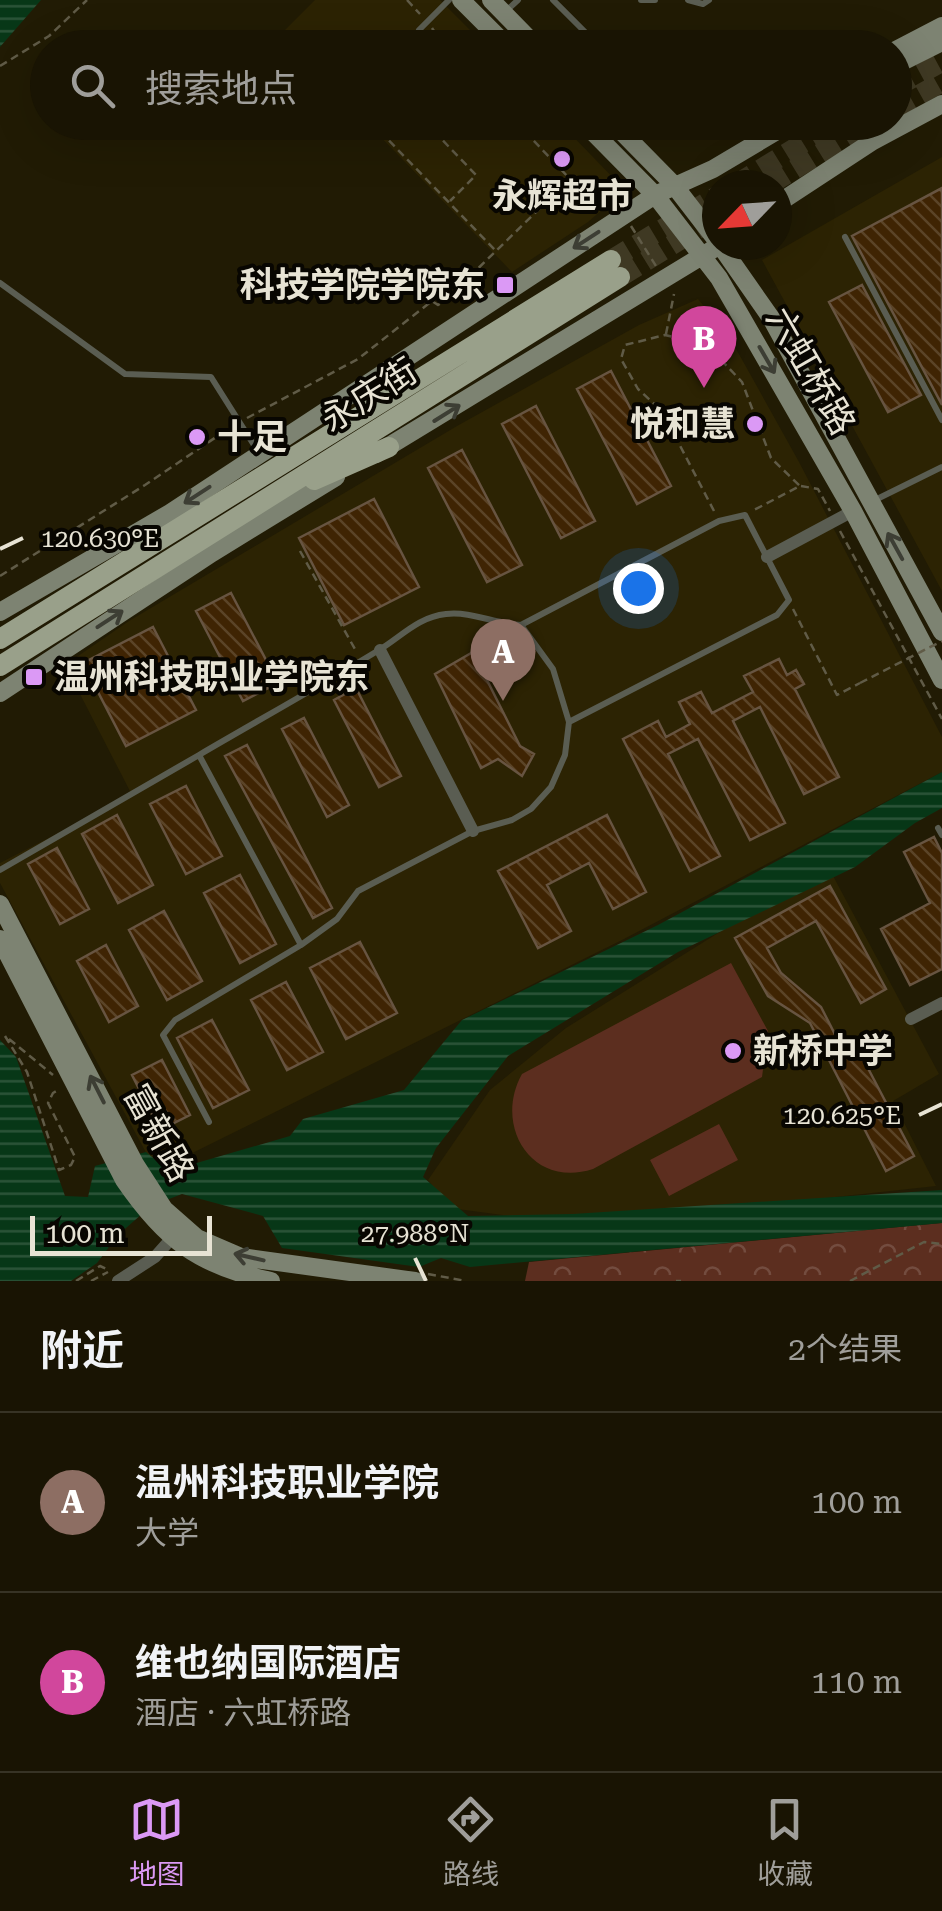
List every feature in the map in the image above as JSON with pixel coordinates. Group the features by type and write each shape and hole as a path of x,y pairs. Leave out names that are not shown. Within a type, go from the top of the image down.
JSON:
{"main road":[{"path":"461,0 491,30"},
{"path":"504,4 524,30"},
{"path":"912,42 942,26"},
{"path":"912,57 942,42"},
{"path":"912,120 942,104"},
{"name":"六虹桥路","path":"601,140 656,195 702,257"},
{"name":"六虹桥路","path":"630,140 673,184 702,222"},
{"path":"0,612 170,513 673,184 713,168 761,140"},
{"path":"792,194 875,140"},
{"path":"0,692 197,563 702,257"},
{"name":"六虹桥路","path":"704,260 719,278 853,511 942,680"},
{"name":"六虹桥路","path":"730,260 772,318 942,632"},
{"name":"永庆街","path":"0,666 70,608 616,268 248,509 70,608"},
{"path":"248,509 389,447"},
{"path":"0,639 70,608"},
{"name":"富新路","path":"0,904 133,1178"},
{"name":"富新路","path":"0,938 133,1178 172,1239 202,1260 238,1277 271,1281"},
{"name":"富新路","path":"155,1210 197,1238 242,1257 421,1277"}],"street":[{"path":"767,558 853,511"},
{"path":"380,650 473,832"},
{"path":"911,1019 942,1003"},
{"path":"114,1276 155,1257 172,1239"}],"lane":[{"path":"420,30 448,0"},
{"path":"553,0 583,30"},
{"path":"641,0 655,0"},
{"path":"688,0 703,4 709,0"},
{"path":"845,237 941,415"},
{"path":"0,283 125,374 211,377 260,454"},
{"path":"872,502 942,466"},
{"path":"0,870 380,650 420,620 470,614 498,624 521,626 719,521 745,515 789,600 777,615 569,722"},
{"path":"208,1122 163,1034 175,1020 302,945 337,919 358,891 473,832 512,820 532,809 550,787 565,754 569,722 553,669 521,626"},
{"path":"200,755 302,945"}],"path":[{"path":"56,30 88,0"},
{"path":"0,66 30,48"},
{"path":"388,140 496,251"},
{"path":"441,140 476,176 448,202"},
{"path":"0,576 240,421 358,359 432,301 438,305 463,291 462,284 570,179"},
{"path":"719,521 662,411 638,388 621,359 624,346 665,336 707,345 742,382 771,458 800,486 818,489 942,719"},
{"path":"745,515 800,486"},
{"path":"300,551 361,661"},
{"path":"789,600 837,696 942,641"},
{"path":"2,1034 66,1086 53,1092 48,1103 75,1158 72,1165 59,1170 27,1072 2,1034"},
{"path":"850,1281 924,1242 942,1244"},
{"path":"76,1281 100,1266 114,1276"},
{"path":"421,1277 466,1281"}],"shaded area":[{"path":"0,0 41,0 0,47"},
{"path":"315,0 440,0 470,30 285,30"},
{"path":"384,140 576,140 625,190 588,222 512,272"},
{"path":"942,157 942,591 762,260 792,260 792,243"},
{"path":"698,299 730,338 942,737 942,772 622,940 156,1171 0,883 0,863 132,795 65,665 129,621 457,426 639,325"},
{"path":"942,772 942,808 855,867 678,952 508,1056 436,1148 423,1177 468,1216 573,1214 942,1190 942,1223 470,1267 441,1258 419,1267 282,1248 263,1216 182,1194 151,1206 118,1235 97,1263 71,1281 0,1281 0,1040 16,1057 65,1196 88,1197 95,1166 146,1152 169,1171 290,1136 303,1119 404,1090 462,1020 658,925"},
{"name":"新桥中学","path":"832,874 939,1074 893,1101 936,1186 752,1206 518,1217 450,1208 428,1180 490,1090 566,1028 731,925"}],"green space":[{"path":"731,963 768,1031 762,1077 593,1169 571,1173 552,1170 536,1161 524,1148 512,1114 522,1074"},
{"path":"719,1124 738,1160 669,1196 650,1160"},
{"path":"942,1223 942,1281 525,1281 529,1262"}],"building":[{"path":"942,188 942,405 852,236"},
{"path":"862,285 921,395 888,412 829,302"},
{"path":"611,371 671,486 637,504 577,389"},
{"path":"536,406 595,521 561,538 502,424"},
{"path":"462,450 522,565 487,582 428,468"},
{"path":"374,499 419,587 344,625 299,538"},
{"path":"231,593 278,683 243,701 196,611"},
{"path":"153,627 196,710 126,746 83,663"},
{"path":"473,652 520,746 534,754 522,776 498,759 481,768 435,674"},
{"path":"779,659 787,675 796,670 804,684 795,689 839,777 804,794 760,707 733,721 785,823 750,840 698,739 668,754 720,856 690,871 623,739 658,721 666,737 690,724 679,702 701,692 712,713 753,692 744,676"},
{"path":"356,688 401,776 379,787 334,700"},
{"path":"304,718 349,805 327,817 282,729"},
{"path":"247,745 332,908 313,918 225,756"},
{"path":"186,786 222,856 186,874 150,804"},
{"path":"117,815 153,885 118,903 82,834"},
{"path":"607,815 646,892 613,909 589,863 547,885 571,931 538,948 498,871"},
{"path":"934,837 942,853 942,969 910,985 881,929 930,903 904,852"},
{"path":"57,848 89,909 60,924 28,864"},
{"path":"240,875 276,944 240,963 204,893"},
{"path":"830,886 886,989 861,1003 816,921 767,948 781,973 821,1007 847,1058 860,1053 914,1156 886,1171 810,1023 768,996 735,938"},
{"path":"164,911 202,981 167,1000 129,930"},
{"path":"360,942 397,1013 346,1039 310,968"},
{"path":"106,945 138,1006 109,1022 77,961"},
{"path":"286,982 323,1052 287,1070 251,1000"},
{"path":"212,1020 249,1090 213,1108 177,1038"},
{"path":"162,1060 190,1115 160,1130 132,1075"}],"tunnel":[{"path":"912,78 942,62"},
{"path":"912,99 942,82"},
{"path":"759,170 808,140"},
{"path":"792,171 842,140"},
{"path":"611,260 702,205"},
{"path":"620,277 702,226"}],"place":[{"name":"永辉超市","path":"562,159"},
{"name":"科技学院学院东","path":"505,285"},
{"name":"维也纳国际酒店","path":"704,388"},
{"name":"悦和慧","path":"755,424"},
{"name":"十足","path":"197,437"},
{"name":"温州科技职业学院东","path":"34,677"},
{"name":"温州科技职业学院","path":"503,701"},
{"name":"新桥中学","path":"733,1051"}]}
